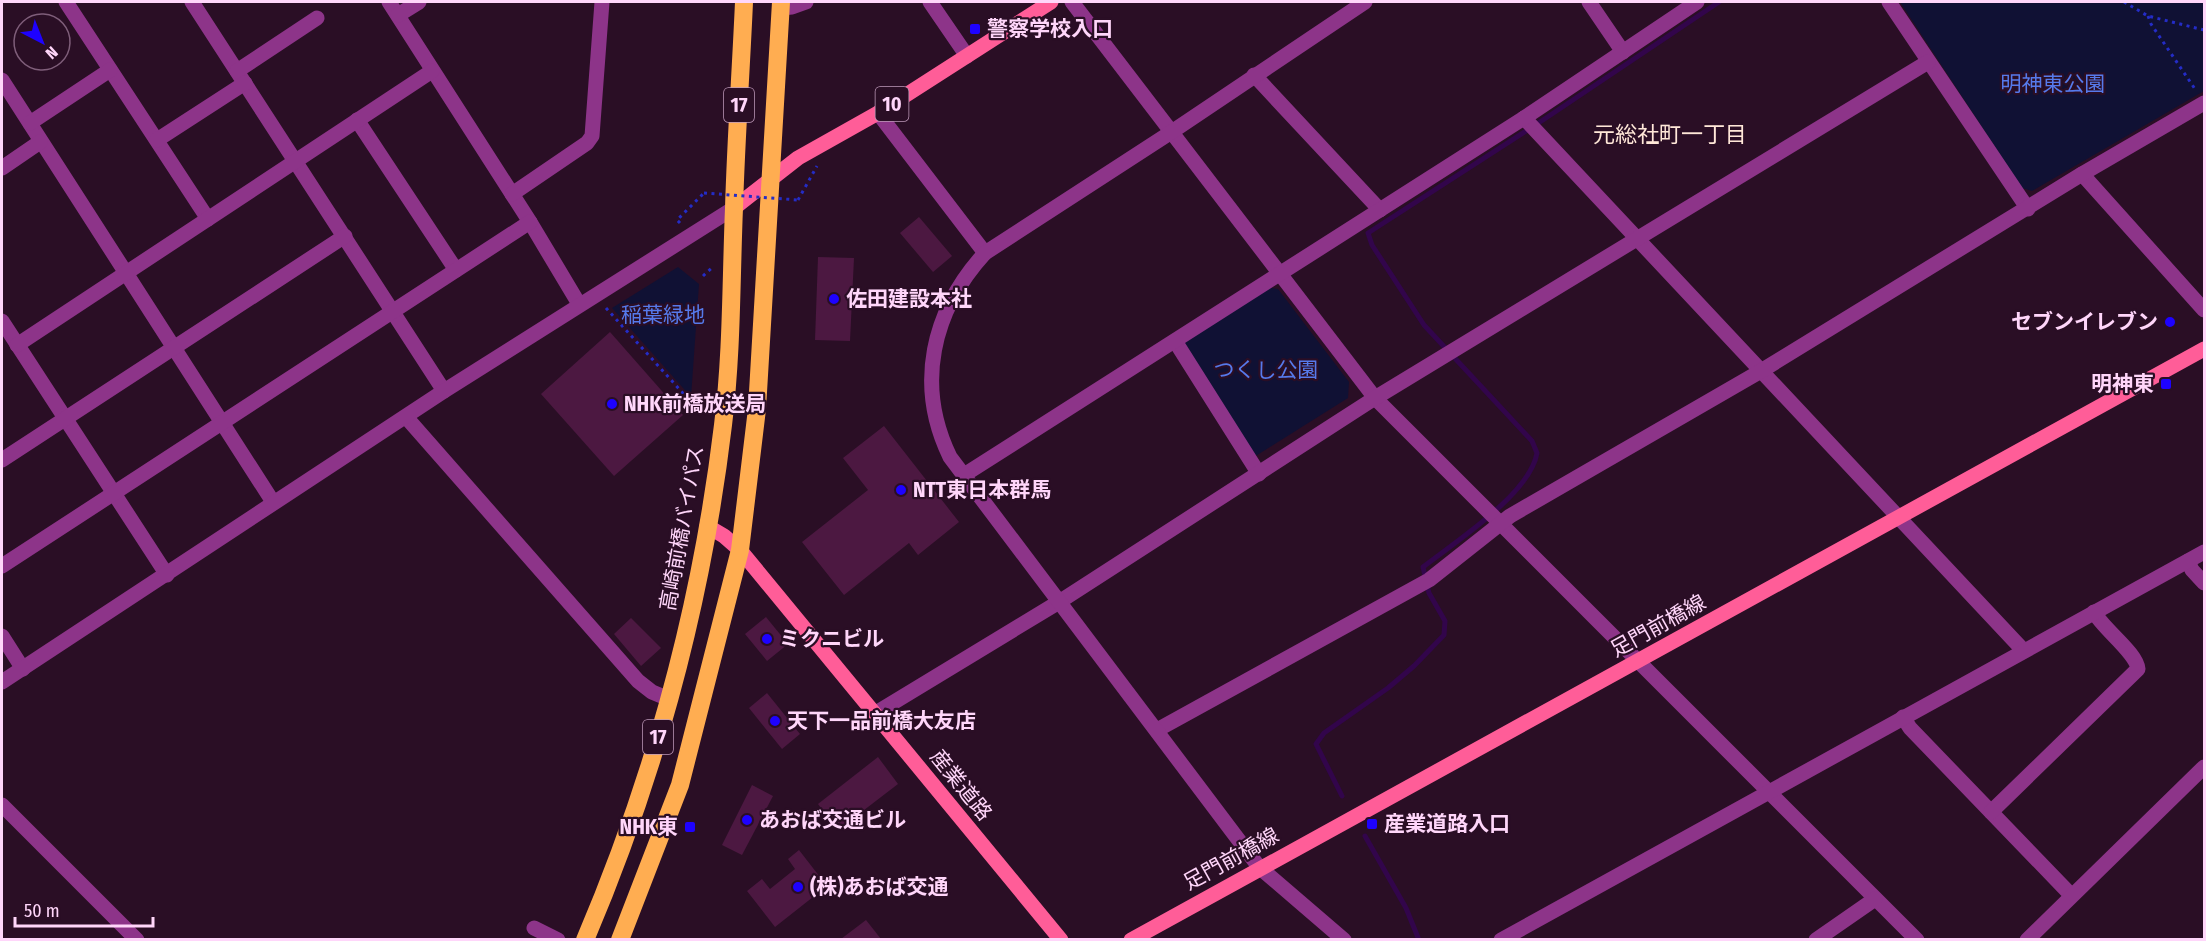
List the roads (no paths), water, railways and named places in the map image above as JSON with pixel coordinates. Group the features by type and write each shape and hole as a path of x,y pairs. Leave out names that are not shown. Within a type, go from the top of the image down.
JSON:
{"highway":[{"name":"高崎前橋バイパス","path":"585,939 625,842 669,699 707,526 724,424 744,2"},
{"name":"17","path":"620,939 680,785 740,550 757,409 781,5"}],"main road":[{"name":"10","path":"734,208 807,152 878,112 1052,2"},
{"name":"足門前橋線","path":"1131,939 2205,349"},
{"name":"産業道路","path":"707,526 724,536 740,550 1061,939"}],"street":[{"path":"66,2 208,219"},
{"path":"192,2 444,391"},
{"path":"389,2 530,222 579,304"},
{"path":"398,15 419,2"},
{"path":"512,194 587,142 592,136 602,2"},
{"path":"781,5 792,7 806,2"},
{"path":"930,2 967,57"},
{"path":"1072,2 1281,272 1375,398 1636,662 1917,939"},
{"path":"1344,939 1259,867 950,457 941,439 931,395 930,369 934,342 948,304 964,277 985,253 1173,131 1365,2"},
{"path":"1589,2 1623,52"},
{"path":"964,474 1524,118 1697,2"},
{"path":"1889,2 2028,209"},
{"path":"158,140 317,18"},
{"path":"876,713 1059,602 1375,398 1928,62"},
{"path":"30,123 110,70"},
{"path":"17,345 432,71"},
{"path":"1254,75 1380,210"},
{"path":"2,80 40,142 224,421 273,502"},
{"path":"1157,730 1434,576 1500,523 1761,371 2082,174 2204,103"},
{"path":"878,112 985,253"},
{"path":"1524,118 2023,650"},
{"path":"357,120 456,270"},
{"path":"2,168 40,142"},
{"path":"2082,174 2205,310"},
{"path":"2,682 444,391 734,208"},
{"path":"2,566 530,222"},
{"path":"2,460 345,236"},
{"path":"2,321 167,575"},
{"path":"1174,341 1259,474"},
{"path":"405,417 638,681 658,696 669,699"},
{"path":"1501,939 2205,552"},
{"path":"2188,561 2192,570 2205,583"},
{"path":"1991,812 2138,669 2138,663 2100,622 2094,612"},
{"path":"2,636 23,669"},
{"path":"1903,717 1910,728 2071,895"},
{"path":"2027,939 2205,767"},
{"path":"2,805 137,939"},
{"path":"1816,939 1875,899"},
{"path":"534,928 558,939"}],"waterway":[{"path":"1342,796 1316,744 1324,733 1388,688 1414,666 1444,635 1445,621 1429,593 1423,567 1471,531 1506,500 1521,485 1537,453 1532,441 1424,325 1372,245 1368,233 1719,2"},
{"path":"1365,836 1406,908 1419,940"}],"place":[{"name":"警察学校入口","path":"975,29"},
{"name":"佐田建設本社","path":"834,299"},
{"name":"セブンイレブン","path":"2170,322"},
{"name":"明神東","path":"2166,384"},
{"name":"NHK前橋放送局","path":"612,404"},
{"name":"NTT東日本群馬","path":"901,490"},
{"name":"ミクニビル","path":"767,639"},
{"name":"天下一品前橋大友店","path":"775,721"},
{"name":"あおば交通ビル","path":"747,820"},
{"name":"産業道路入口","path":"1372,824"},
{"name":"NHK東","path":"690,827"},
{"name":"(株)あおば交通","path":"798,887"}],"district":[{"name":"元総社町一丁目","path":"1670,134"}],"park label":[{"name":"明神東公園","path":"2053,84"},
{"name":"稲葉緑地","path":"663,315"},
{"name":"つくし公園","path":"1266,370"}]}
